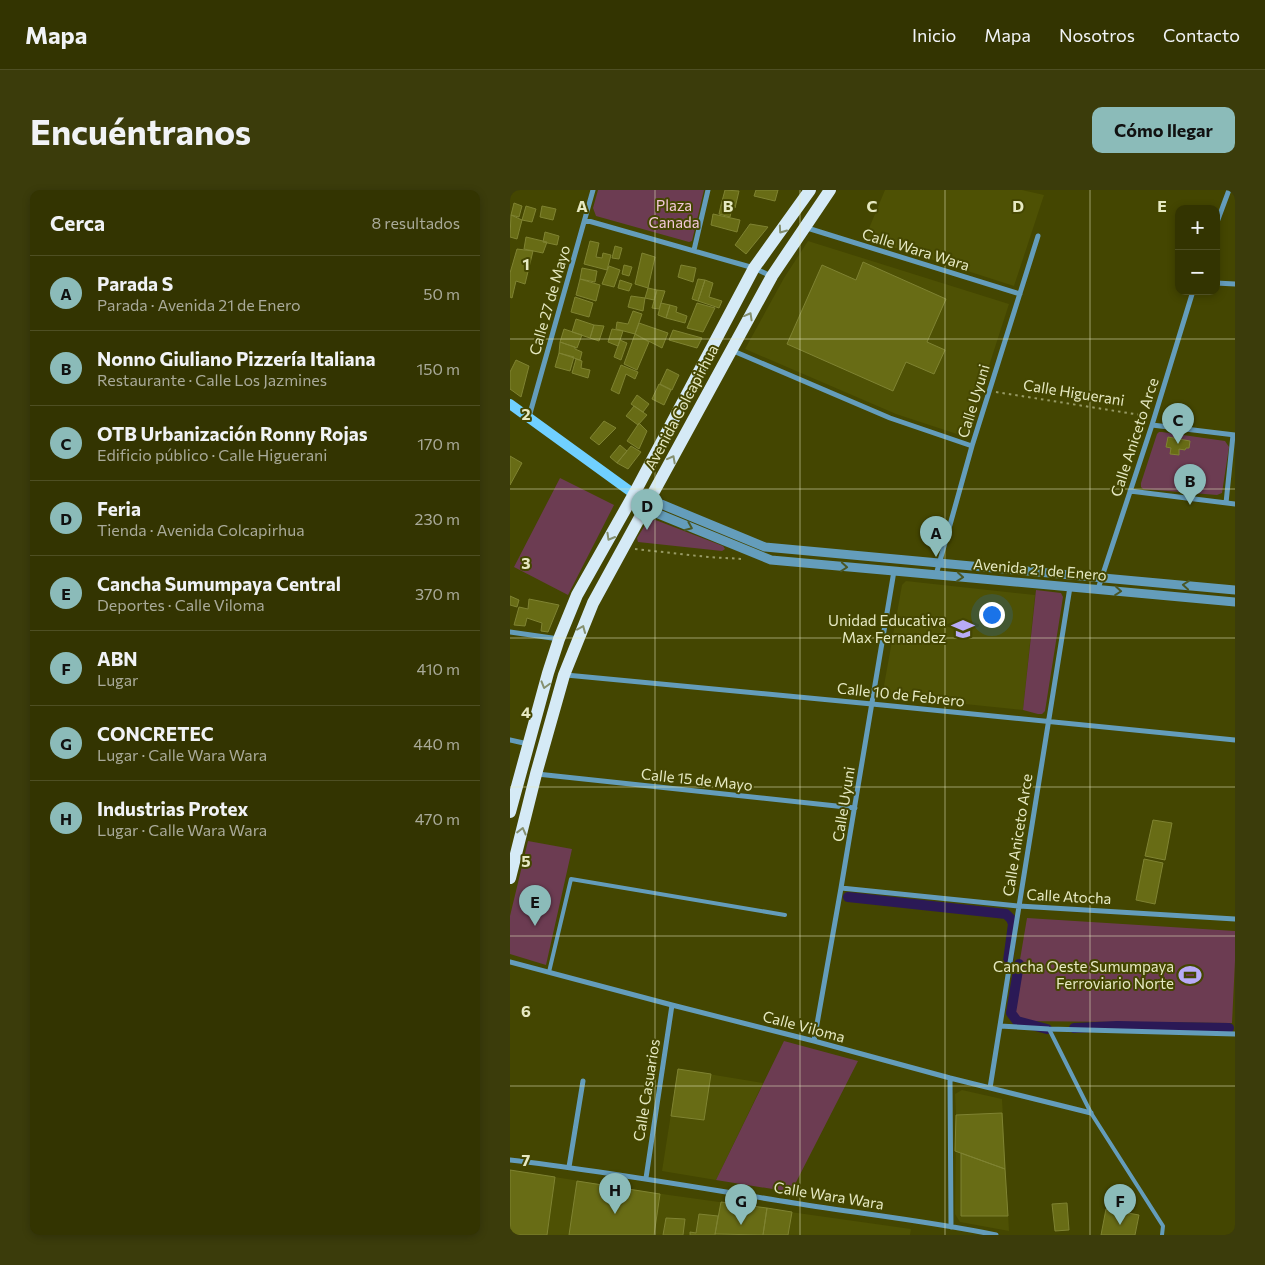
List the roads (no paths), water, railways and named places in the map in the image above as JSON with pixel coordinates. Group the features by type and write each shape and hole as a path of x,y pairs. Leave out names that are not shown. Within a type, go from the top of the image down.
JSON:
{"main road":[{"name":"Avenida Colcapirhua","path":"510,812 559,639 577,595 634,494 754,268 810,190"},
{"name":"Avenida Colcapirhua","path":"510,878 536,774 564,675 593,603 772,276 830,190"},
{"name":"Avenida 21 de Enero","path":"510,404 634,494 649,502"}],"street":[{"name":"Calle 27 de Mayo","path":"529,418 593,190"},
{"path":"694,250 708,190"},
{"path":"1220,214 1229,190"},
{"path":"585,220 694,250 754,268 772,276"},
{"name":"Calle Wara Wara","path":"804,227 1020,294"},
{"name":"Calle Uyuni","path":"936,575 972,446 1038,236"},
{"path":"1220,283 1235,284"},
{"name":"Calle Aniceto Arce","path":"1098,589 1152,425 1192,295"},
{"path":"731,349 890,418 972,446"},
{"path":"1152,425 1234,435 1226,503"},
{"path":"1130,491 1235,504"},
{"name":"Avenida 21 de Enero","path":"649,502 661,504 765,547 1235,590"},
{"name":"Avenida 21 de Enero","path":"649,502 656,513 771,560 1235,602"},
{"name":"Calle Uyuni","path":"814,1041 894,571"},
{"name":"Calle Aniceto Arce","path":"990,1088 1070,587"},
{"path":"510,632 559,639"},
{"name":"Calle 10 de Febrero","path":"564,675 1235,740"},
{"path":"510,740 528,744"},
{"name":"Calle 15 de Mayo","path":"536,774 855,808"},
{"name":"Calle Atocha","path":"841,888 1019,906 1235,919"},
{"name":"Calle Viloma","path":"510,962 950,1078 1091,1113"},
{"name":"Calle Casuarios","path":"646,1178 672,1005"},
{"path":"1000,1026 1235,1034"},
{"path":"950,1078 951,1227"},
{"path":"569,1167 583,1081"},
{"name":"Calle Wara Wara","path":"510,1160 646,1178 996,1235"},
{"path":"960,1235 961,1228"}],"lane":[{"path":"549,972 571,879 785,916"},
{"path":"1049,1029 1091,1113 1163,1226 1162,1235"}],"waterway":[{"path":"848,897 1006,914 1013,924 1008,961"},
{"path":"1019,964 1011,1013 1017,1021 1047,1029"},
{"path":"1074,1028 1117,1026 1229,1028"}],"place":[{"name":"OTB Urbanización Ronny Rojas","path":"1178,444"},
{"name":"Nonno Giuliano Pizzería Italiana","path":"1190,505"},
{"name":"Feria","path":"647,530"},
{"name":"Parada S","path":"936,557"},
{"name":"Unidad Educativa Max Fernandez","path":"963,629"},
{"name":"Cancha Sumumpaya Central","path":"535,926"},
{"name":"Cancha Oeste Sumumpaya Ferroviario Norte","path":"1190,975"},
{"name":"Industrias Protex","path":"615,1214"},
{"name":"CONCRETEC","path":"741,1225"},
{"name":"ABN","path":"1120,1225"}],"park label":[{"name":"Plaza Canada","path":"674,214"}]}
